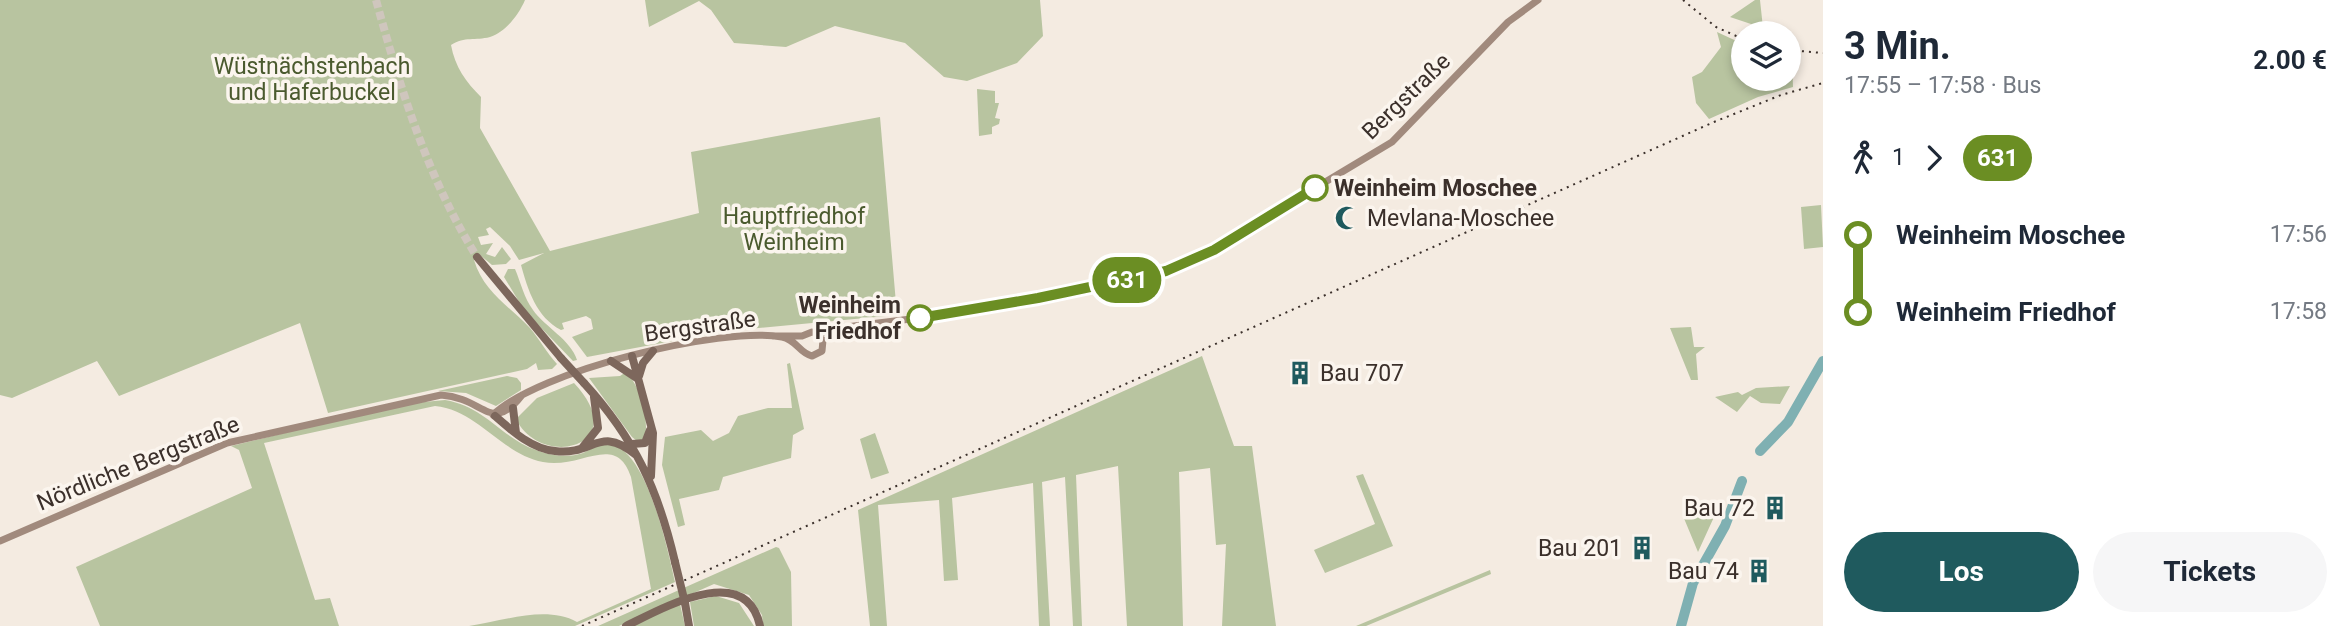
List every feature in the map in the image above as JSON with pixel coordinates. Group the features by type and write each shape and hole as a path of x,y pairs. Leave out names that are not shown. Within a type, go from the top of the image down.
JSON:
{"main road":[{"name":"Bergstraße","path":"494,416 547,381 653,351 752,336 803,336 809,332 821,337 850,326 955,313 1071,292 1150,275 1197,259 1392,142 1508,22 1538,0"},
{"path":"477,257 593,394 641,459 651,479 675,562 689,626"},
{"name":"Bergstraße","path":"774,336 800,345 804,353 816,356 823,349 821,337"},
{"path":"800,345 803,336"},
{"path":"639,379 643,363 653,351"},
{"path":"632,356 653,433 651,479"},
{"path":"611,361 639,379"},
{"path":"579,450 597,428 593,394"},
{"name":"Nördliche Bergstraße","path":"0,541 227,443 441,395 465,399 494,416"},
{"path":"522,395 513,408 494,416 540,447 554,452 579,450 611,440 619,442 641,459"},
{"path":"513,408 516,433"},
{"path":"632,444 646,443 651,424"},
{"path":"626,626 709,592 725,592 743,601 758,626"}],"green space":[{"path":"0,0 525,0 511,22 496,35 451,45 462,74 481,97 480,128 550,251 699,213 691,152 880,117 897,315 726,331 587,357 572,337 593,329 591,319 586,316 562,323 564,329 561,330 545,318 530,293 521,265 544,253 519,260 510,246 490,227 486,229 489,235 478,237 481,245 493,243 486,254 495,257 502,247 511,259 506,264 492,265 480,255 474,260 478,271 490,289 534,333 557,364 552,369 538,370 536,363 527,369 328,413 300,323 119,396 97,361 12,398 0,395"},
{"path":"645,0 1040,0 1043,36 1017,63 967,81 944,77 905,43 835,26 786,47 734,43 711,10 699,1 649,27"},
{"path":"1755,0 1760,0 1762,21 1742,21 1730,17"},
{"path":"1717,32 1731,38 1731,91 1779,91 1758,97 1709,119 1696,103 1692,77 1702,72 1721,47"},
{"path":"977,89 995,91 995,103 999,103 995,118 1000,119 999,124 992,127 992,134 979,136"},
{"path":"1821,205 1823,247 1804,249 1801,207"},
{"path":"508,269 515,269 533,310 564,340 577,360 573,361 524,310 504,277"},
{"path":"1691,327 1694,347 1705,347 1696,354 1698,380 1691,380 1670,328"},
{"path":"1202,356 1234,446 1252,446 1276,626 1222,626 1226,544 1216,545 1210,468 1179,472 1183,626 1127,626 1118,466 1076,475 1082,626 1073,626 1065,477 1042,482 1050,626 1039,626 1033,483 952,498 958,580 944,581 939,500 878,505 887,626 870,626 858,510"},
{"path":"790,363 804,429 793,435 791,458 723,477 719,490 679,499 685,525 678,527 662,465 665,437 701,430 713,441 729,433 738,416 768,408 792,408 787,364"},
{"path":"626,372 640,394 645,413 645,439 637,441 589,378 620,376"},
{"path":"507,376 517,378 521,383 521,390 496,406 466,393 438,391"},
{"path":"574,383 590,405 594,423 589,436 577,444 561,447 544,444 528,435 516,419 537,398"},
{"path":"1790,386 1780,404 1761,403 1750,396 1737,412 1715,397 1738,392 1742,395 1756,388"},
{"path":"445,400 471,409 512,438 548,454 560,456 583,453 603,444 618,447 631,458 652,499 675,582 575,626 469,626 538,614 565,617 577,622 651,589 631,477 624,463 616,456 606,454 557,463 543,462 514,450 464,415 435,406 264,443 315,600 330,598 339,626 100,626 76,567 252,488 239,450 231,446 403,404"},
{"path":"875,433 889,473 871,479 860,439"},
{"path":"1363,474 1393,546 1325,573 1314,550 1375,524 1356,476"},
{"path":"1701,507 1714,517 1698,552 1683,516"},
{"path":"776,547 791,572 792,626 763,626 762,615 749,595 714,584 619,626 598,626"},
{"path":"1490,570 1491,574 1366,626 1356,626"},
{"path":"716,596 739,603 754,626 694,626 690,602"},
{"path":"680,604 685,626 627,626"}],"waterway":[{"path":"1760,451 1788,422 1823,361"},
{"path":"1681,626 1693,583 1725,526 1742,481"}],"tunnel":[{"path":"376,0 417,132 444,196 477,257"}],"railway":[{"path":"1683,0 1716,27 1731,34"},
{"path":"1801,51 1823,53"},
{"path":"582,626 1714,122 1781,95 1823,83"}],"bus line":[{"name":"631","path":"920,318 1038,298 1166,271 1214,250 1315,188"}],"place":[{"name":"Weinheim Moschee","path":"1315,188"},
{"name":"Mevlana-Moschee","path":"1347,218"},
{"name":"Weinheim Friedhof","path":"920,318"},
{"name":"Bau 707","path":"1300,373"},
{"name":"Bau 72","path":"1775,508"},
{"name":"Bau 201","path":"1642,548"},
{"name":"Bau 74","path":"1759,571"}],"park label":[{"name":"Wüstnächstenbach und Haferbuckel","path":"312,79"},
{"name":"Hauptfriedhof Weinheim","path":"794,229"}]}
